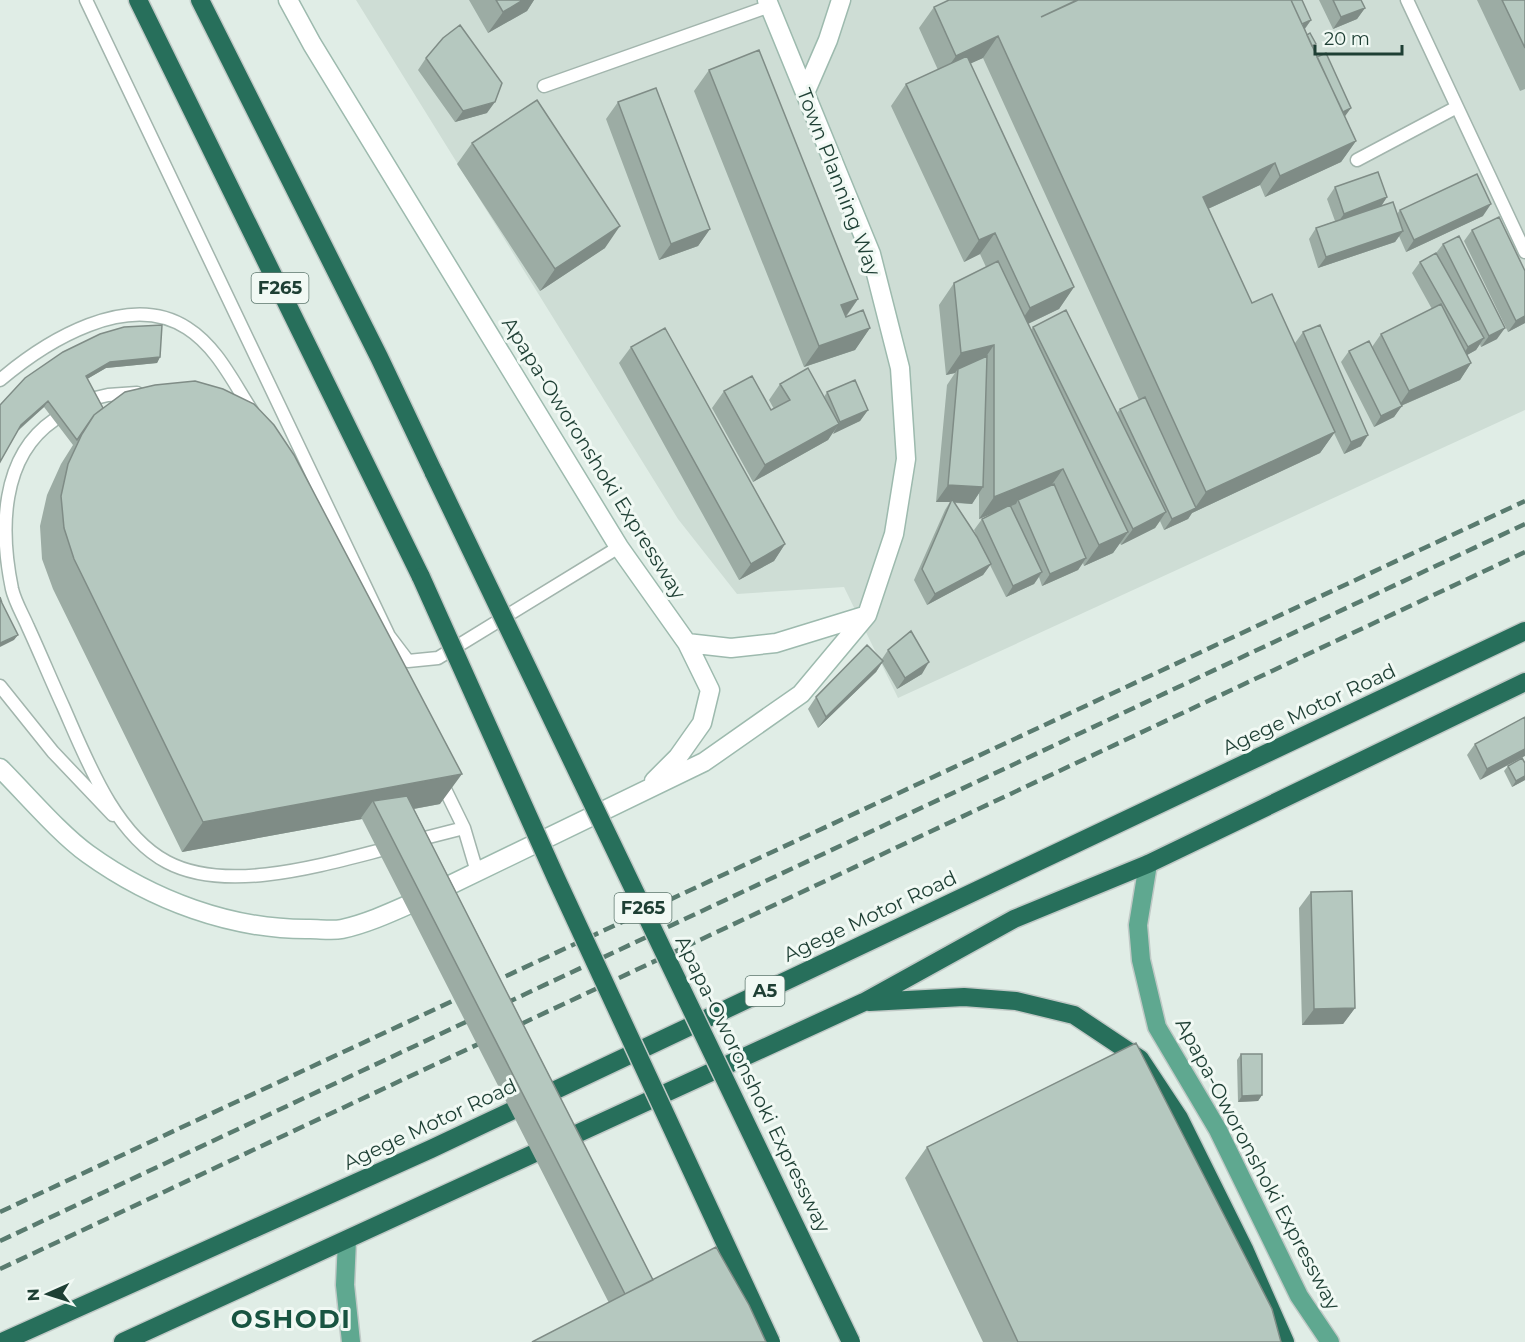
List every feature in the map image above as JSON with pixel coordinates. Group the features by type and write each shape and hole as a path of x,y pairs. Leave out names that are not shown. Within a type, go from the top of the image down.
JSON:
{"highway":[{"name":"F265","path":"138,0 421,578 556,878 771,1342"},
{"name":"Apapa-Oworonshoki Expressway","path":"200,0 379,357 851,1342"},
{"name":"Agege Motor Road","path":"2,1342 431,1149 1525,632"},
{"name":"A5","path":"123,1342 864,1002 1014,919 1148,864 1525,682"},
{"path":"864,1002 964,997 1016,1001 1074,1015 1140,1059 1179,1118 1244,1249 1285,1342"}],"main road":[{"name":"Apapa-Oworonshoki Expressway","path":"288,0 312,44 619,547 687,643 710,690 702,723 678,757 644,791"},
{"path":"805,93 841,0"},
{"name":"Town Planning Way","path":"768,3 871,254 900,368 906,459 894,534 867,615"},
{"path":"687,643 731,648 776,643 867,615"},
{"path":"0,768 87,853 132,881 178,903 234,922 290,929 340,929 383,916 704,762 801,694 867,615"},
{"name":"Apapa-Oworonshoki Expressway","path":"1148,864 1138,924 1141,960 1157,1027 1218,1130 1299,1296 1330,1342"},
{"path":"347,1240 345,1285 351,1342"}],"lane":[{"path":"86,0 389,636 408,661 438,658 619,547"},
{"path":"1407,0 1525,252"},
{"path":"544,86 768,3"},
{"path":"1357,160 1457,107"},
{"path":"0,380 27,357 90,323 118,317 157,316 187,328 214,352 250,421"},
{"path":"91,399 108,395 147,393"},
{"path":"54,420 31,441 15,464 9,487 5,534 12,591 83,752 126,829"},
{"path":"0,686 53,752 126,829 167,862 208,875 292,873 464,828"},
{"path":"434,765 464,828 477,872"}],"shaded area":[{"path":"356,0 1525,0 1525,410 898,698 844,587 737,594 678,519"}],"building":[{"path":"496,0 523,0 503,12"},
{"path":"949,0 1077,0 1041,17 1078,0 1291,0 1356,141 1280,176 1275,163 1203,197 1252,303 1272,294 1335,432 1206,492 998,36 956,56 934,7"},
{"path":"1291,0 1302,0 1311,20 1302,24"},
{"path":"1333,0 1361,0 1365,8 1341,17"},
{"path":"1502,0 1525,0 1525,48"},
{"path":"460,25 502,83 495,102 463,111 426,58 443,38"},
{"path":"1310,33 1316,44 1312,46 1307,35"},
{"path":"759,50 858,299 841,305 846,317 863,310 870,328 819,346 709,70"},
{"path":"1326,53 1351,108 1343,112 1317,57"},
{"path":"967,56 1074,287 1030,308 995,233 979,240 906,84"},
{"path":"656,88 710,229 671,244 618,102"},
{"path":"537,100 620,226 555,269 472,143"},
{"path":"1378,172 1387,197 1344,214 1335,187"},
{"path":"1477,174 1491,204 1414,240 1400,210"},
{"path":"1393,202 1403,231 1326,257 1316,228"},
{"path":"1499,217 1525,271 1525,316 1516,321 1472,230"},
{"path":"1459,236 1505,328 1489,336 1443,244"},
{"path":"1436,253 1484,338 1468,347 1420,262"},
{"path":"998,261 1128,532 1099,545 1063,469 994,497 994,345 961,353 954,283"},
{"path":"1441,304 1471,363 1409,391 1381,334"},
{"path":"1066,310 1166,512 1133,529 1033,327"},
{"path":"162,325 160,357 110,362 86,376 103,408 94,415 77,440 48,401 21,425 0,462 0,405 25,378 63,352 100,334 124,327"},
{"path":"1320,325 1368,435 1351,442 1303,332"},
{"path":"665,328 785,544 751,564 631,347"},
{"path":"1369,341 1402,406 1381,416 1349,351"},
{"path":"987,356 983,487 948,485 958,369"},
{"path":"808,368 839,424 765,465 724,391 752,376 771,410 790,400 780,384"},
{"path":"855,380 868,410 840,422 827,392"},
{"path":"195,381 223,389 254,404 274,425 294,455 462,774 203,822 74,559 64,528 61,496 68,464 94,415 125,392 155,385"},
{"path":"1145,397 1196,508 1172,519 1120,409"},
{"path":"1054,484 1086,558 1050,574 1018,500"},
{"path":"952,499 977,537 991,564 935,594 922,569"},
{"path":"1010,505 1042,572 1013,586 982,519"},
{"path":"0,597 18,635 0,643"},
{"path":"911,631 929,662 905,678 888,650"},
{"path":"867,645 883,661 826,717 816,697"},
{"path":"1525,717 1525,749 1487,769 1475,744"},
{"path":"1522,758 1525,763 1525,776 1516,781 1508,766"},
{"path":"407,796 653,1280 625,1294 373,801"},
{"path":"1352,891 1355,1008 1314,1009 1311,892"},
{"path":"1136,1043 1272,1309 1281,1342 1018,1342 927,1147"},
{"path":"1241,1054 1262,1054 1262,1095 1242,1096"},
{"path":"716,1247 749,1305 766,1342 532,1342"}],"railway":[{"path":"0,1212 1525,501"},
{"path":"0,1241 1525,524"},
{"path":"0,1269 1525,552"}],"district":[{"name":"OSHODI","path":"291,1319"}]}
